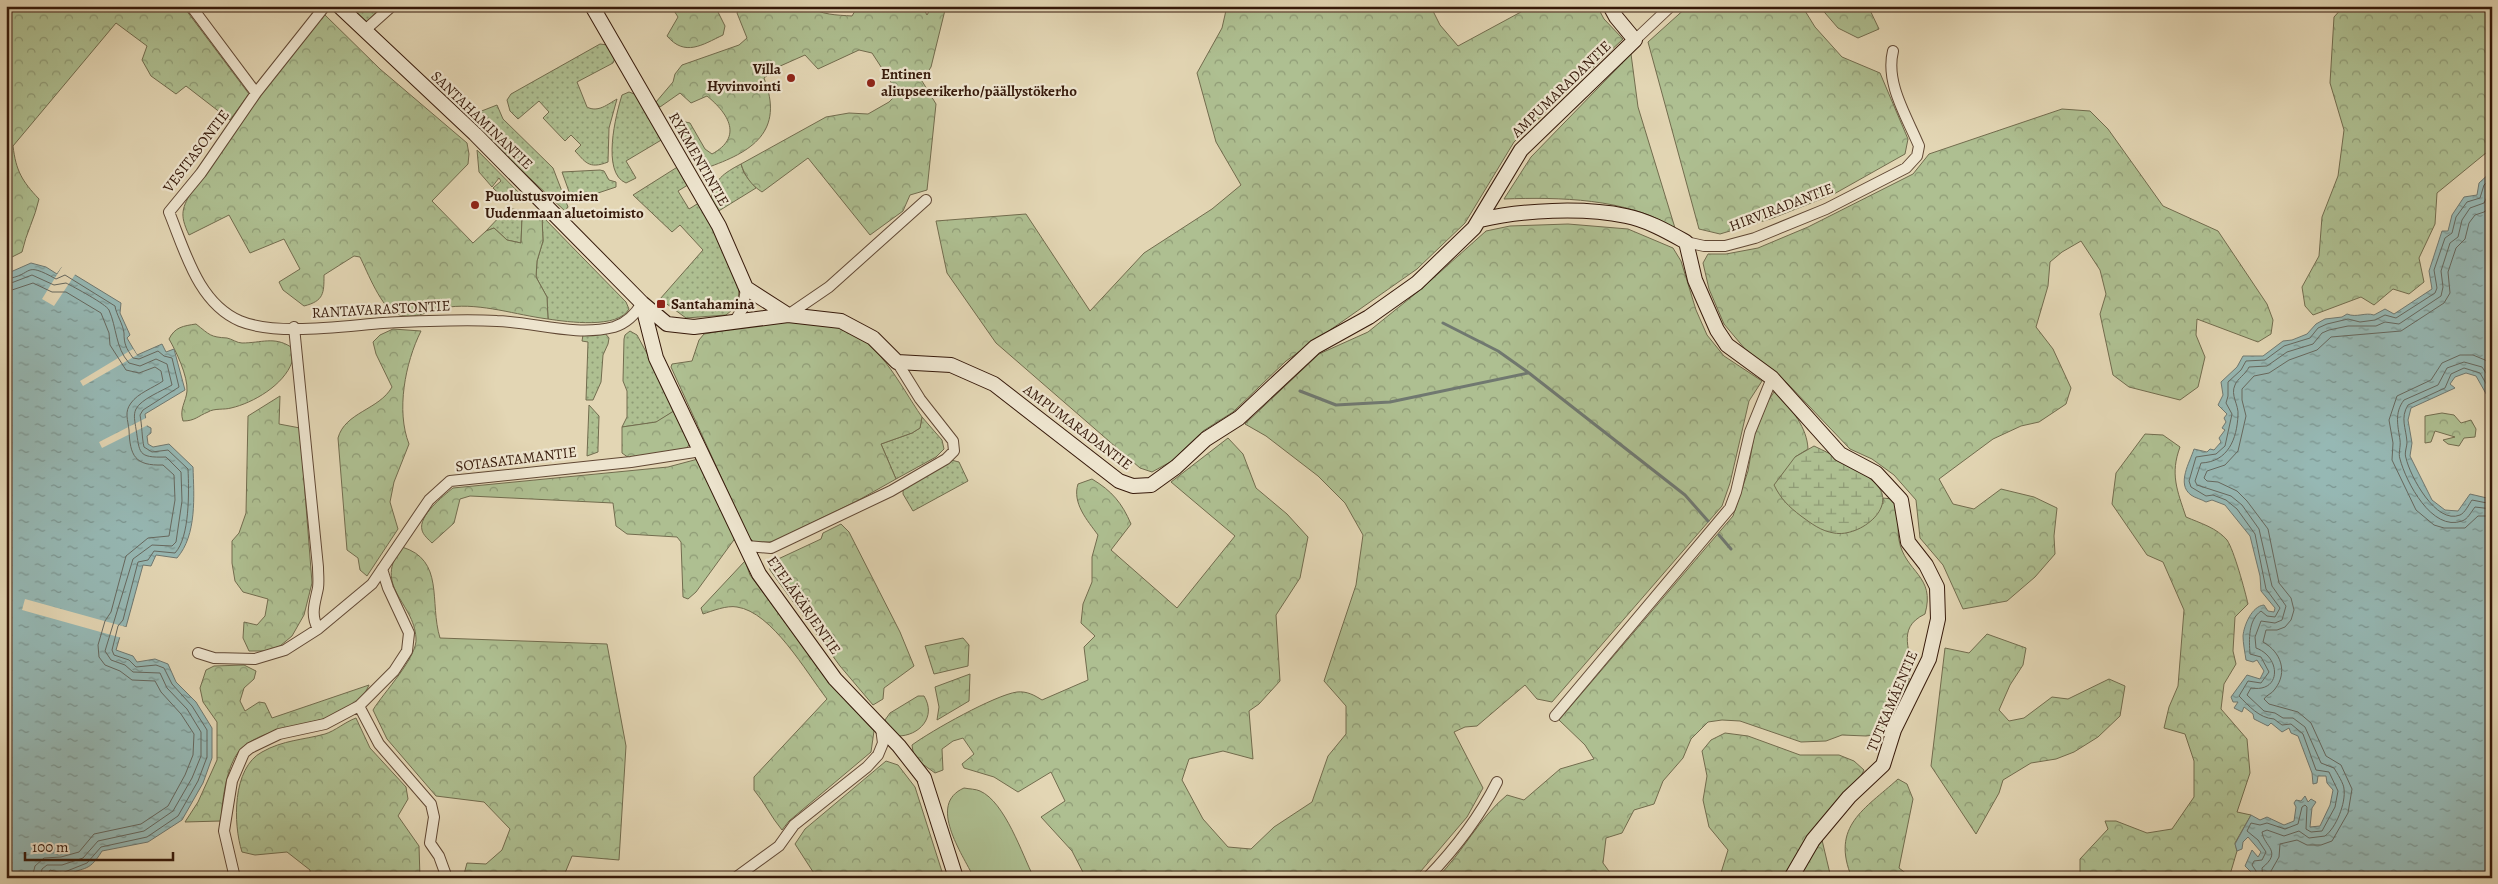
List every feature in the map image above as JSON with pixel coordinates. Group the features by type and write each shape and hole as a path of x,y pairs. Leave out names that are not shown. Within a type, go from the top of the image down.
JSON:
{"street":[{"path":"190,6 256,93"},
{"name":"VESITASONTIE","path":"294,327 260,328 226,313 210,300 202,287 169,212 201,173 256,93 325,6"},
{"name":"SANTAHAMINANTIE","path":"339,6 511,169 642,303 666,324 694,327 788,315"},
{"path":"364,31 392,6"},
{"name":"RYKMENTINTIE","path":"592,6 719,226 746,288"},
{"path":"1610,6 1616,17 1635,40 1671,6"},
{"name":"AMPUMARADANTIE","path":"897,362 951,365 994,384 1119,481 1133,486 1151,485 1176,467 1206,439 1239,418 1315,346 1369,317 1417,283 1480,220 1520,150 1635,40"},
{"name":"HIRVIRADANTIE","path":"1480,220 1507,214 1591,211 1628,216 1666,230 1686,242 1704,246 1725,246 1755,238 1826,209 1906,168 1917,156 1919,146 1892,81 1890,69 1893,51"},
{"path":"788,315 829,287 926,200"},
{"name":"TUTKAMÄENTIE","path":"1686,242 1695,280 1717,330 1727,345 1772,378 1840,454 1876,473 1901,500 1908,542 1926,565 1937,587 1938,619 1929,658 1894,730 1883,765 1849,797 1813,840 1791,878"},
{"path":"734,322 743,308 746,288 788,315 842,321 856,327 873,338 897,362 920,399 953,441 954,451 946,459 891,492 795,537 771,548 747,546"},
{"name":"RANTAVARASTONTIE","path":"318,629 314,622 313,606 318,587 318,567 294,327 449,320 499,321 576,330 613,327 627,321 636,314 642,303"},
{"name":"ETELÄKÄRJENTIE","path":"642,303 656,358 759,574 835,679 924,778 956,878"},
{"path":"1555,716 1730,508 1736,492 1750,432 1772,378"},
{"name":"SOTASATAMANTIE","path":"198,653 214,658 255,659 285,650 318,629 372,584 429,500 450,481 631,462 702,451"},
{"path":"235,878 224,831 232,781 244,753 250,748 279,734 325,724 359,706 394,671 407,651 409,633 388,588 382,569"},
{"path":"359,706 379,744 431,804 434,817 430,843 439,856 448,878"},
{"path":"735,878 780,846 794,825 867,767 878,755 883,743 881,728"},
{"path":"1427,878 1462,839 1491,796 1497,782"}],"green space":[{"path":"6,6 183,6 249,94 230,120 186,86 176,94 151,76 142,60 147,46 116,23 13,146 21,175 28,187 39,199 22,252 6,260"},
{"path":"348,6 382,6 366,23"},
{"path":"671,6 715,6 725,26 723,35 694,47 680,46 667,36 678,17"},
{"path":"740,6 808,6 824,13 852,16 858,6 922,6 927,15 932,6 946,6 931,67 922,81 936,104 927,190 910,195 903,211 870,235 808,158 762,192 749,180 741,164 826,117 849,113 868,114 889,102 898,93 872,53 859,50 818,69 805,55 778,67 764,78 769,97 770,113 767,126 760,137 750,147 737,155 706,168 693,161 674,126 681,121 690,123 705,149 712,154 722,147 730,133 729,125 721,110 707,96 691,103 680,93 660,107 656,102 673,82 675,74 682,65 739,45 747,38 737,13"},
{"path":"1227,6 1425,6 1433,11 1440,25 1458,46 1532,6 1597,6 1604,19 1623,39 1514,142 1465,223 1417,269 1286,361 1233,412 1203,431 1172,461 1152,472 1140,468 996,343 947,273 936,221 1026,214 1090,311 1144,253 1212,209 1241,185 1216,142 1197,73 1222,28"},
{"path":"1688,6 1802,6 1815,27 1842,57 1880,73 1908,139 1905,154 1834,194 1773,218 1720,234 1699,229 1648,42"},
{"path":"1819,6 1868,6 1879,29 1858,38 1838,28"},
{"path":"2344,6 2492,6 2492,148 2437,193 2435,224 2419,258 2424,282 2409,294 2393,289 2374,305 2361,297 2313,315 2305,306 2302,287 2319,256 2322,217 2338,176 2344,130 2330,83 2334,17"},
{"path":"324,14 380,69 467,143 468,164 432,201 473,243 486,231 494,228 507,240 521,243 522,218 527,211 542,216 543,241 537,261 536,277 547,297 548,319 486,308 461,306 403,316 391,311 386,305 360,257 354,256 324,275 322,295 316,302 304,306 283,290 279,282 300,269 284,239 250,253 229,215 189,235 184,222 183,211 193,189 262,93"},
{"path":"600,44 608,45 615,58 613,63 577,82 587,107 591,109 599,108 617,99 609,128 608,162 591,165 575,151 581,145 571,135 565,141 543,118 549,112 539,101 518,119 510,111 507,100 511,94"},
{"path":"1631,54 1638,107 1675,228 1656,218 1614,205 1569,199 1504,199 1531,157"},
{"path":"629,92 640,96 663,139 626,161 636,178 626,183 618,177 614,168 612,142 622,95"},
{"path":"497,105 503,119 553,168 568,207 565,211 475,127 474,118 479,112"},
{"path":"2062,109 2090,111 2108,129 2163,206 2218,231 2267,304 2273,320 2271,334 2258,342 2197,319 2196,335 2205,357 2198,387 2180,400 2129,387 2113,375 2100,314 2106,294 2100,270 2081,241 2062,252 2050,262 2048,286 2036,327 2053,349 2071,388 2066,404 2039,422 2021,426 1993,439 1939,479 1953,504 1974,509 2001,489 2034,497 2057,508 2054,536 2055,554 2035,577 2007,601 1963,609 1943,565 1920,538 1916,500 1894,475 1872,459 1850,449 1787,383 1745,349 1724,324 1709,289 1703,263 1708,254 1726,254 1758,248 1808,227 1913,174 1929,154"},
{"path":"477,150 527,202 507,201 493,188 501,181 499,178 492,187 479,172"},
{"path":"741,164 744,173 756,188 717,212 711,200 714,187 720,178"},
{"path":"679,166 691,183 678,191 689,209 702,201 739,287 738,305 726,315 686,318 660,299 703,250 680,225 672,232 633,195"},
{"path":"604,171 609,180 616,182 616,187 595,194 586,192 575,201 572,200 562,172"},
{"path":"512,209 527,211 522,218 521,243 507,240 494,228 486,231 504,212"},
{"path":"542,216 626,302 629,309 623,315 604,322 592,323 548,319 547,297 536,277 537,261 543,241"},
{"path":"1568,224 1628,229 1673,248 1681,261 1696,310 1707,335 1724,356 1762,381 1749,401 1730,483 1722,506 1552,702 1537,699 1525,685 1477,726 1465,727 1454,732 1483,788 1467,817 1415,878 1086,878 1072,851 1041,817 1065,801 1051,772 1018,792 994,777 964,768 962,764 974,754 963,738 953,741 942,749 943,770 935,773 914,758 912,745 933,731 979,706 1017,692 1024,692 1042,700 1088,680 1084,647 1095,636 1081,623 1083,604 1092,582 1092,557 1098,535 1079,505 1077,498 1078,484 1092,479 1116,498 1131,524 1111,550 1177,608 1235,536 1171,482 1228,438 1243,454 1256,488 1287,514 1308,537 1300,578 1276,615 1280,681 1259,704 1249,711 1253,759 1223,751 1189,759 1182,780 1203,819 1228,847 1251,849 1274,827 1312,802 1328,756 1346,734 1346,706 1324,681 1356,585 1363,535 1345,503 1318,476 1266,436 1245,424 1319,354 1368,332 1420,290 1486,231 1510,226"},
{"path":"780,321 834,325 849,330 863,339 886,362 922,417 920,428 912,433 881,444 896,479 857,501 772,542 754,542 748,536 671,367 672,364 692,361 699,340 704,334"},
{"path":"196,324 210,335 240,343 273,341 285,344 291,347 292,362 288,370 275,385 249,402 228,409 213,410 194,419 183,421 182,413 187,391 186,378 169,339 180,328"},
{"path":"393,329 421,331 415,344 404,387 403,417 409,444 394,482 390,502 398,529 367,576 360,570 358,558 347,550 338,438 348,422 379,401 392,387 376,354 373,342 380,335"},
{"path":"630,331 637,335 677,409 657,422 622,427 627,417 627,391 623,381 624,339 625,335"},
{"path":"604,332 609,338 603,355 601,382 593,400 586,400 588,342 582,341 583,335"},
{"path":"1774,392 1779,394 1789,407 1805,434 1808,449 1795,457 1883,504 1883,498 1892,499 1898,515 1898,534 1902,551 1923,582 1927,601 1925,614 1910,627 1908,634 1907,642 1911,666 1908,683 1886,727 1881,734 1866,736 1842,735 1826,741 1801,742 1740,721 1722,720 1708,722 1691,739 1683,758 1663,781 1654,804 1634,810 1622,833 1606,838 1603,863 1614,878 1437,878 1488,814 1507,795 1524,800 1560,769 1594,759 1585,745 1559,720 1733,516 1748,471 1754,436 1768,401"},
{"path":"280,396 279,424 300,428 312,583 304,615 292,636 280,646 265,651 249,651 243,638 244,622 257,625 265,616 268,599 243,592 235,581 232,563 232,541 239,533 246,513 248,416"},
{"path":"589,405 599,416 598,452 587,456"},
{"path":"677,409 691,441 687,448 629,458 622,453 622,427 656,422"},
{"path":"2442,413 2454,415 2461,423 2471,420 2476,429 2475,437 2464,438 2459,446 2448,444 2443,440 2455,437 2435,431 2431,442 2425,443 2425,416"},
{"path":"922,417 942,440 944,449 936,457 896,479 881,444 912,433 920,428"},
{"path":"2145,434 2163,435 2180,447 2175,474 2186,517 2213,529 2227,540 2236,561 2248,604 2235,617 2233,651 2236,664 2224,684 2221,709 2247,739 2250,773 2237,812 2251,815 2235,843 2237,851 2229,878 2080,878 2080,859 2108,829 2105,821 2116,821 2147,833 2172,829 2194,797 2194,761 2185,734 2164,728 2169,707 2178,686 2184,610 2163,562 2147,555 2112,504 2116,473"},
{"path":"1814,446 1860,471 1881,490 1883,500 1880,509 1874,518 1865,525 1844,533 1825,531 1796,512 1779,494 1774,485 1795,457"},
{"path":"698,459 736,537 696,592 688,599 683,597 681,542 677,537 627,534 616,526 613,503 470,496 460,499 454,523 432,543 422,530 427,513 453,488 668,467"},
{"path":"951,460 959,462 968,481 913,511 903,494 903,490"},
{"path":"841,524 849,532 900,632 914,666 884,688 883,699 873,705 840,666 770,570 768,560 776,560 821,539 823,533"},
{"path":"402,547 416,553 425,562 430,572 440,638 607,644 626,746 619,860 572,856 563,878 463,878 467,863 486,864 502,850 510,829 484,802 436,796 387,739 373,710 406,665 415,646 414,625 397,594 391,573 394,561"},
{"path":"745,561 750,575 831,685 874,731 871,752 789,821 782,830 754,790 754,777 827,699 799,659 775,631 750,611 729,607 703,614 701,608"},
{"path":"1987,634 2026,648 2023,665 2010,685 1999,710 2009,721 2024,718 2052,697 2068,699 2109,679 2125,686 2120,716 2098,737 2074,752 2056,759 2031,763 2003,780 1999,793 1976,834 1931,766 1945,648 1969,653"},
{"path":"963,638 969,645 968,666 934,674 925,646"},
{"path":"244,665 256,671 254,679 244,688 240,701 245,711 259,702 265,703 272,718 369,685 360,700 346,710 253,740 239,751 231,766 224,795 221,821 185,822 198,802 217,760 217,722 203,702 200,688 206,670 214,666"},
{"path":"970,674 969,701 937,720 939,707 935,687"},
{"path":"918,696 924,696 927,704 927,718 924,724 913,733 898,736 889,728 885,720 890,713"},
{"path":"356,718 370,748 406,787 408,799 398,816 419,846 420,878 310,878 310,870 287,852 255,855 242,852 237,827 237,798 245,770 252,760 270,748 325,734"},
{"path":"1725,733 1748,736 1800,755 1839,755 1854,761 1864,770 1857,782 1833,806 1816,827 1783,878 1717,878 1720,876 1728,850 1709,827 1703,800 1707,776 1702,751 1711,740"},
{"path":"886,761 898,765 915,787 944,878 817,878 795,844 805,829"},
{"path":"1898,779 1907,784 1913,799 1899,868 1912,878 1852,878 1846,860 1845,845 1848,832 1854,820 1863,810"},
{"path":"964,788 980,791 997,806 1012,830 1034,878 974,878 956,843 948,817 948,805 953,795"},
{"path":"1822,840 1831,878 1799,878 1807,862"}],"water":[{"path":"2492,171 2492,399 2489,399 2476,376 2466,373 2455,377 2450,384 2455,388 2411,408 2408,420 2412,443 2410,456 2432,500 2445,510 2458,511 2470,494 2487,498 2492,496 2492,878 2252,878 2252,873 2245,866 2252,850 2258,857 2261,852 2248,837 2243,842 2242,849 2237,851 2235,844 2251,815 2260,820 2267,817 2284,825 2294,821 2296,807 2294,803 2296,800 2301,801 2305,796 2308,802 2311,799 2316,802 2312,808 2310,827 2320,826 2330,805 2333,790 2327,783 2326,776 2318,776 2317,783 2313,784 2312,773 2298,736 2291,733 2289,728 2282,732 2271,723 2268,726 2254,719 2253,714 2244,707 2242,712 2234,708 2238,702 2233,702 2231,697 2247,675 2260,679 2264,671 2257,660 2253,662 2246,660 2243,636 2247,622 2252,612 2260,606 2264,605 2268,611 2274,612 2275,608 2261,591 2260,576 2250,536 2225,505 2212,500 2206,502 2193,496 2187,490 2184,479 2187,466 2194,449 2207,452 2210,449 2214,450 2221,442 2219,438 2225,430 2222,428 2226,422 2224,418 2227,414 2218,405 2223,395 2221,382 2237,367 2243,356 2263,356 2283,341 2292,340 2307,334 2316,324 2325,319 2342,317 2347,314 2374,315 2385,309 2394,314 2432,289 2429,271 2442,231 2448,231 2452,215 2464,197 2477,195 2479,183"},
{"path":"31,263 46,267 57,274 62,267 121,303 120,313 130,335 127,338 137,355 162,344 166,352 174,349 185,390 145,414 147,426 151,428 151,433 147,436 148,444 153,447 169,444 193,467 194,502 191,527 188,538 177,558 156,555 151,566 143,565 126,627 123,626 116,650 133,656 137,662 155,659 168,664 176,682 196,702 212,728 212,758 203,783 182,820 148,842 102,851 97,859 88,867 76,871 65,878 52,874 50,878 6,878 6,274"}],"pier":[{"path":"63,265 76,273 54,306 42,299"},
{"path":"133,349 137,355 83,386 80,381"},
{"path":"148,417 150,424 102,448 99,442"},
{"path":"25,599 129,628 125,629 122,638 22,610"}],"waterway":[{"path":"1443,323 1498,351 1529,373 1685,495 1708,521"},
{"path":"1300,391 1336,405 1390,402 1528,373"},
{"path":"1719,535 1731,549"}],"place":[{"name":"Villa Hyvinvointi","path":"791,78"},
{"name":"Entinen aliupseerikerho/päällystökerho","path":"871,83"},
{"name":"Puolustusvoimien Uudenmaan aluetoimisto","path":"475,205"},
{"name":"Santahamina","path":"661,304"}]}
